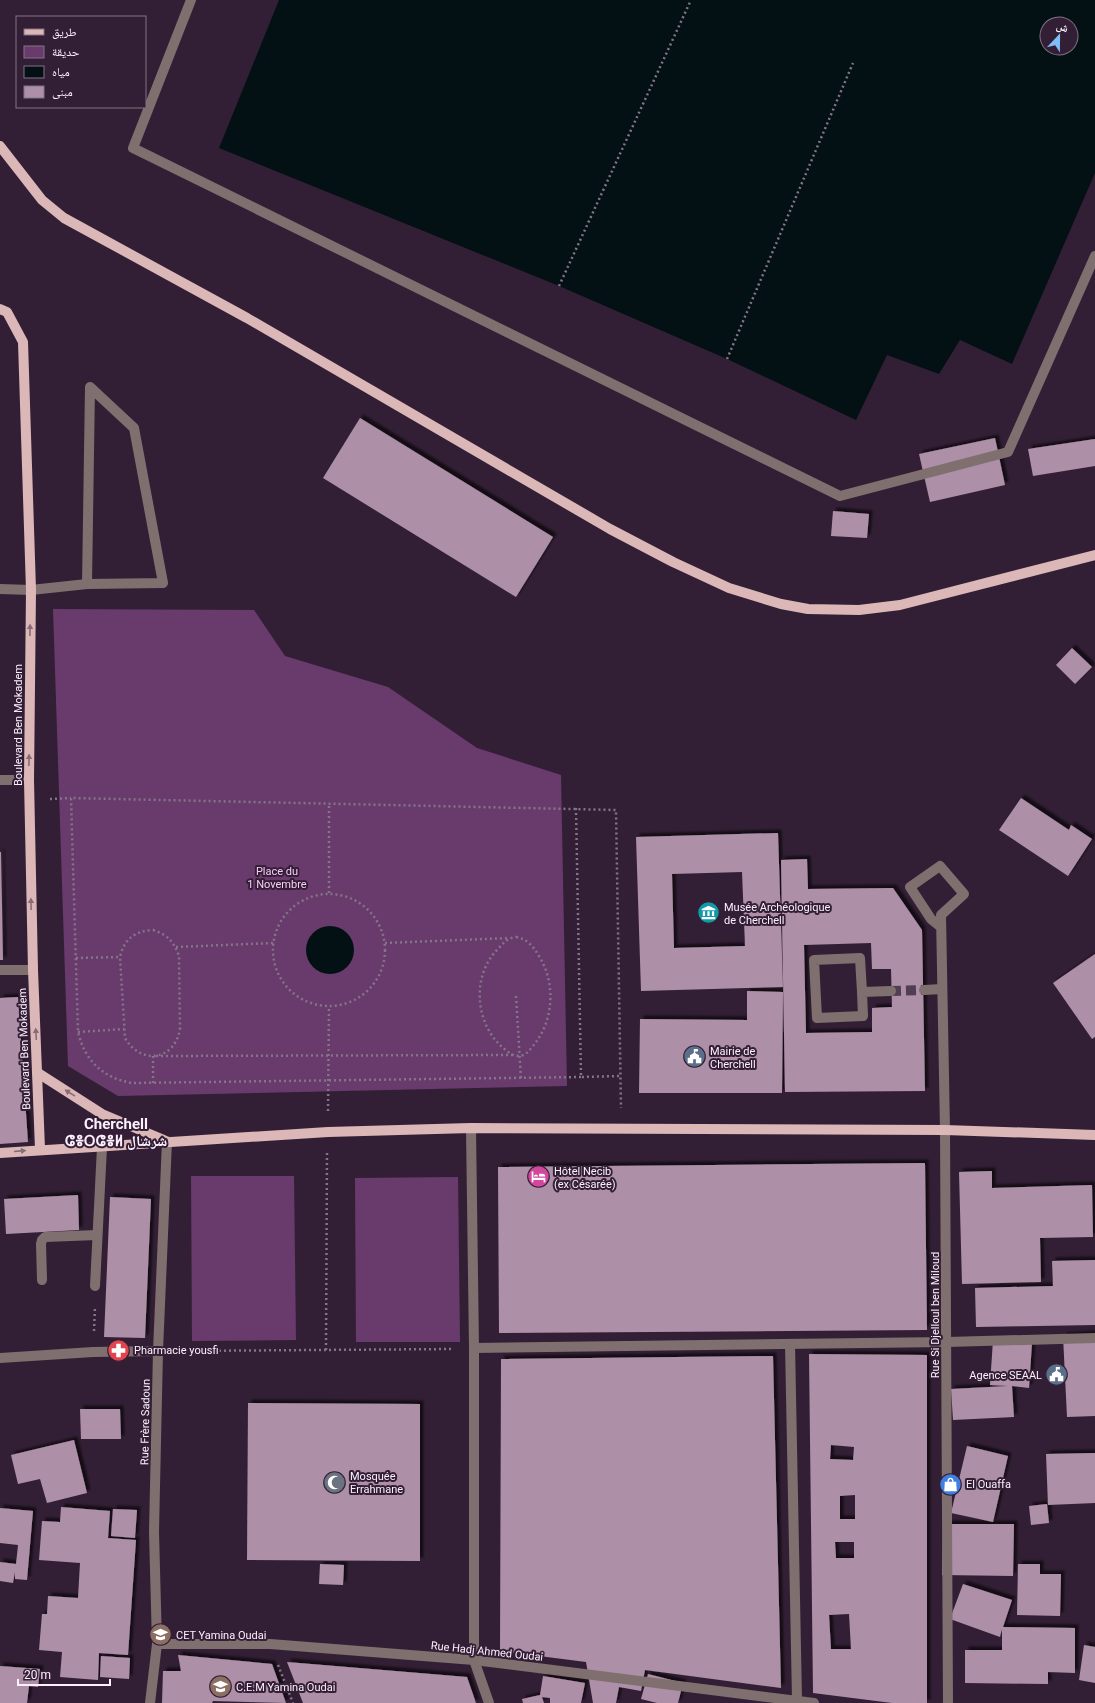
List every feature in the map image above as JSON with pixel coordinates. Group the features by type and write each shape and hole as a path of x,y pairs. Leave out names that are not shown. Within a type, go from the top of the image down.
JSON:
{"main road":[{"path":"0,146 42,200 64,218 80,228 247,318 610,528 673,562 729,588 781,604 808,609 859,610 900,605 1095,555"},
{"name":"Boulevard Ben Mokadem","path":"0,309 7,312 23,342 31,590 29,780 33,970 40,1149"},
{"path":"38,1073 102,1114 167,1142"},
{"path":"0,1153 40,1149 102,1147 328,1132 471,1128 946,1130 1095,1135"}],"street":[{"path":"191,0 133,148 840,496 1008,452 1095,256"},
{"path":"0,589 31,590 87,584 163,583 134,428 90,387 87,584"},
{"path":"0,780 29,780"},
{"name":"Rue Si Djelloul ben Miloud","path":"941,927 931,919 910,887 940,866 964,894 941,915 946,1130 948,1703"},
{"path":"860,958 862,992 863,1016 817,1018 814,960 860,958"},
{"path":"0,970 33,970"},
{"path":"924,990 942,989"},
{"path":"862,992 891,991"},
{"path":"471,1128 474,1348 474,1660 489,1703"},
{"name":"Rue Frère Sadoun","path":"150,1703 157,1644 154,1532 158,1351 167,1142"},
{"path":"95,1286 102,1147"},
{"path":"42,1280 41,1244 45,1237 97,1235"},
{"path":"474,1348 947,1342 1095,1338"},
{"path":"790,1344 797,1700"},
{"path":"0,1358 94,1352 158,1351"},
{"name":"Rue Hadj Ahmed Oudai","path":"157,1644 270,1644 474,1660 814,1703"}],"path":[{"path":"559,286 691,0"},
{"path":"727,359 853,63"},
{"path":"620,1076 153,1083 123,1082 107,1075 93,1064 88,1057 80,1041 78,1032 71,798 616,810 622,1128"},
{"path":"329,804 329,893"},
{"path":"576,808 581,1077"},
{"path":"329,893 355,899 367,907 376,918 382,930 386,957 376,982 367,992 356,1000 329,1006 316,1004 303,999 292,992 283,982 276,969 273,956 273,943 276,930 282,917 291,907 316,895 329,893"},
{"path":"153,1056 169,1050 179,1036 179,956 176,947 170,939 162,933 153,930 134,934 127,940 122,948 120,957 125,1038 129,1046 144,1055 153,1056 328,1056 513,1055 519,1056 529,1052 543,1032 549,1014 551,996 547,972 535,950 522,938 385,943"},
{"path":"510,938 496,950 488,962 482,976 480,990 483,1018 489,1030 497,1042 513,1055"},
{"path":"176,947 273,943"},
{"path":"76,958 120,957"},
{"path":"516,996 521,1078"},
{"path":"326,1350 329,1006"},
{"path":"78,1032 124,1029"},
{"path":"153,1056 153,1083"},
{"path":"94,1352 95,1286"},
{"path":"158,1351 474,1348"},
{"path":"270,1644 293,1703"}],"green space":[{"name":"Place du 1 Novembre","path":"53,609 254,610 285,656 388,687 477,748 561,775 567,1086 118,1096 68,1066"},
{"path":"191,1176 294,1176 296,1340 192,1341"},
{"path":"458,1177 460,1342 356,1342 355,1178"}],"water":[{"path":"279,0 1095,0 1095,173 1012,364 960,340 939,374 887,355 856,420 727,359 559,286 219,148"},
{"path":"330,926 339,928 347,933 352,941 354,950 352,959 347,967 339,972 330,974 321,972 313,967 308,959 306,950 308,941 313,933 321,928"}],"building":[{"path":"360,418 553,537 516,597 323,478"},
{"path":"995,438 1005,485 930,502 919,454"},
{"path":"1095,439 1095,466 1033,476 1028,449"},
{"path":"833,511 869,514 867,538 831,536"},
{"path":"1072,648 1092,667 1075,684 1056,665"},
{"path":"1021,798 1069,830 1071,825 1092,839 1068,876 999,830"},
{"path":"778,833 783,987 641,991 636,837","holes":["742,872 745,946 674,948 672,874"]},
{"path":"1,852 3,960 0,960"},
{"path":"807,859 808,889 893,888 922,930 925,1091 785,1092 781,860","holes":["871,943 872,969 891,969 892,1007 872,1008 872,1032 806,1033 804,945"]},
{"path":"1095,954 1095,1037 1092,1039 1053,983"},
{"path":"747,991 783,992 782,1093 639,1093 640,1019 747,1020"},
{"path":"18,997 28,1142 0,1144 0,998"},
{"path":"925,1163 927,1330 499,1333 498,1167"},
{"path":"992,1171 992,1188 1092,1185 1093,1237 1040,1238 1041,1282 962,1284 959,1172"},
{"path":"78,1195 79,1230 6,1234 4,1199"},
{"path":"110,1197 151,1199 145,1338 104,1337"},
{"path":"1095,1260 1095,1325 976,1327 975,1288 1053,1286 1052,1261"},
{"path":"1095,1334 1095,1416 1067,1417 1063,1336"},
{"path":"993,1340 1032,1343 1029,1388 1012,1386 1014,1417 953,1420 951,1389 1008,1386 990,1385"},
{"path":"809,1354 927,1355 927,1703 892,1703 813,1693","holes":["831,1445 854,1447 853,1460 830,1459","855,1495 855,1519 840,1519 840,1496","835,1542 854,1542 854,1558 836,1558","849,1614 851,1649 831,1649 829,1615"]},
{"path":"773,1356 781,1688 645,1670 641,1691 619,1687 616,1703 593,1703 586,1662 500,1651 501,1359"},
{"name":"Mosquée Errahmane","path":"248,1403 420,1404 420,1561 247,1560"},
{"path":"80,1409 120,1409 121,1439 81,1439"},
{"path":"74,1440 87,1493 47,1503 40,1479 18,1484 11,1455"},
{"path":"967,1446 1008,1456 993,1522 951,1513"},
{"path":"1095,1453 1095,1503 1048,1505 1046,1454"},
{"path":"1047,1504 1049,1523 1031,1525 1029,1506"},
{"path":"61,1507 110,1511 108,1538 136,1540 128,1655 99,1653 98,1680 60,1677 62,1652 39,1650 42,1614 47,1614 48,1596 78,1598 80,1563 39,1560 42,1521 60,1522"},
{"path":"0,1508 33,1511 27,1580 15,1579 15,1572 13,1583 0,1581 0,1562 16,1564 18,1545 0,1543"},
{"path":"113,1509 137,1510 135,1538 111,1536"},
{"path":"943,1524 1014,1524 1013,1576 942,1575"},
{"path":"320,1564 344,1565 343,1585 319,1584"},
{"path":"1018,1564 1040,1564 1040,1574 1061,1574 1060,1616 1017,1615"},
{"path":"963,1584 1012,1600 1003,1627 1075,1628 1075,1673 1048,1672 1048,1684 965,1683 965,1650 1002,1650 1002,1629 1000,1637 950,1619"},
{"path":"1084,1645 1095,1647 1095,1683 1079,1680"},
{"name":"C.E.M Yamina Oudai","path":"178,1655 272,1664 286,1703 213,1701 212,1703 162,1703 163,1671 181,1671"},
{"path":"101,1656 130,1658 129,1679 100,1677"},
{"path":"287,1662 467,1677 476,1703 303,1703"},
{"path":"0,1666 40,1669 38,1687 29,1686 27,1703 0,1703"},
{"path":"648,1674 683,1683 678,1703 657,1703 641,1699"},
{"path":"543,1676 585,1683 581,1703 550,1703 550,1698 542,1697 544,1703 523,1703 522,1699 540,1695"}],"tunnel":[{"path":"891,991 924,990"}],"place":[{"name":"Musée Archéologique de Cherchell","path":"709,913"},
{"name":"Mairie de Cherchell","path":"695,1057"},
{"name":"Hôtel Necib (ex Césarée)","path":"539,1177"},
{"name":"Pharmacie yousfi","path":"119,1350"},
{"name":"Agence SEAAL","path":"1057,1375"},
{"name":"Mosquée Errahmane","path":"334,1482"},
{"name":"El Ouaffa","path":"950,1484"},
{"name":"CET Yamina Oudai","path":"160,1635"},
{"name":"C.E.M Yamina Oudai","path":"221,1687"}],"district":[{"name":"Cherchell ⵛⴻⵔⵛⴻⵍ شرشال","path":"116,1132"}]}
